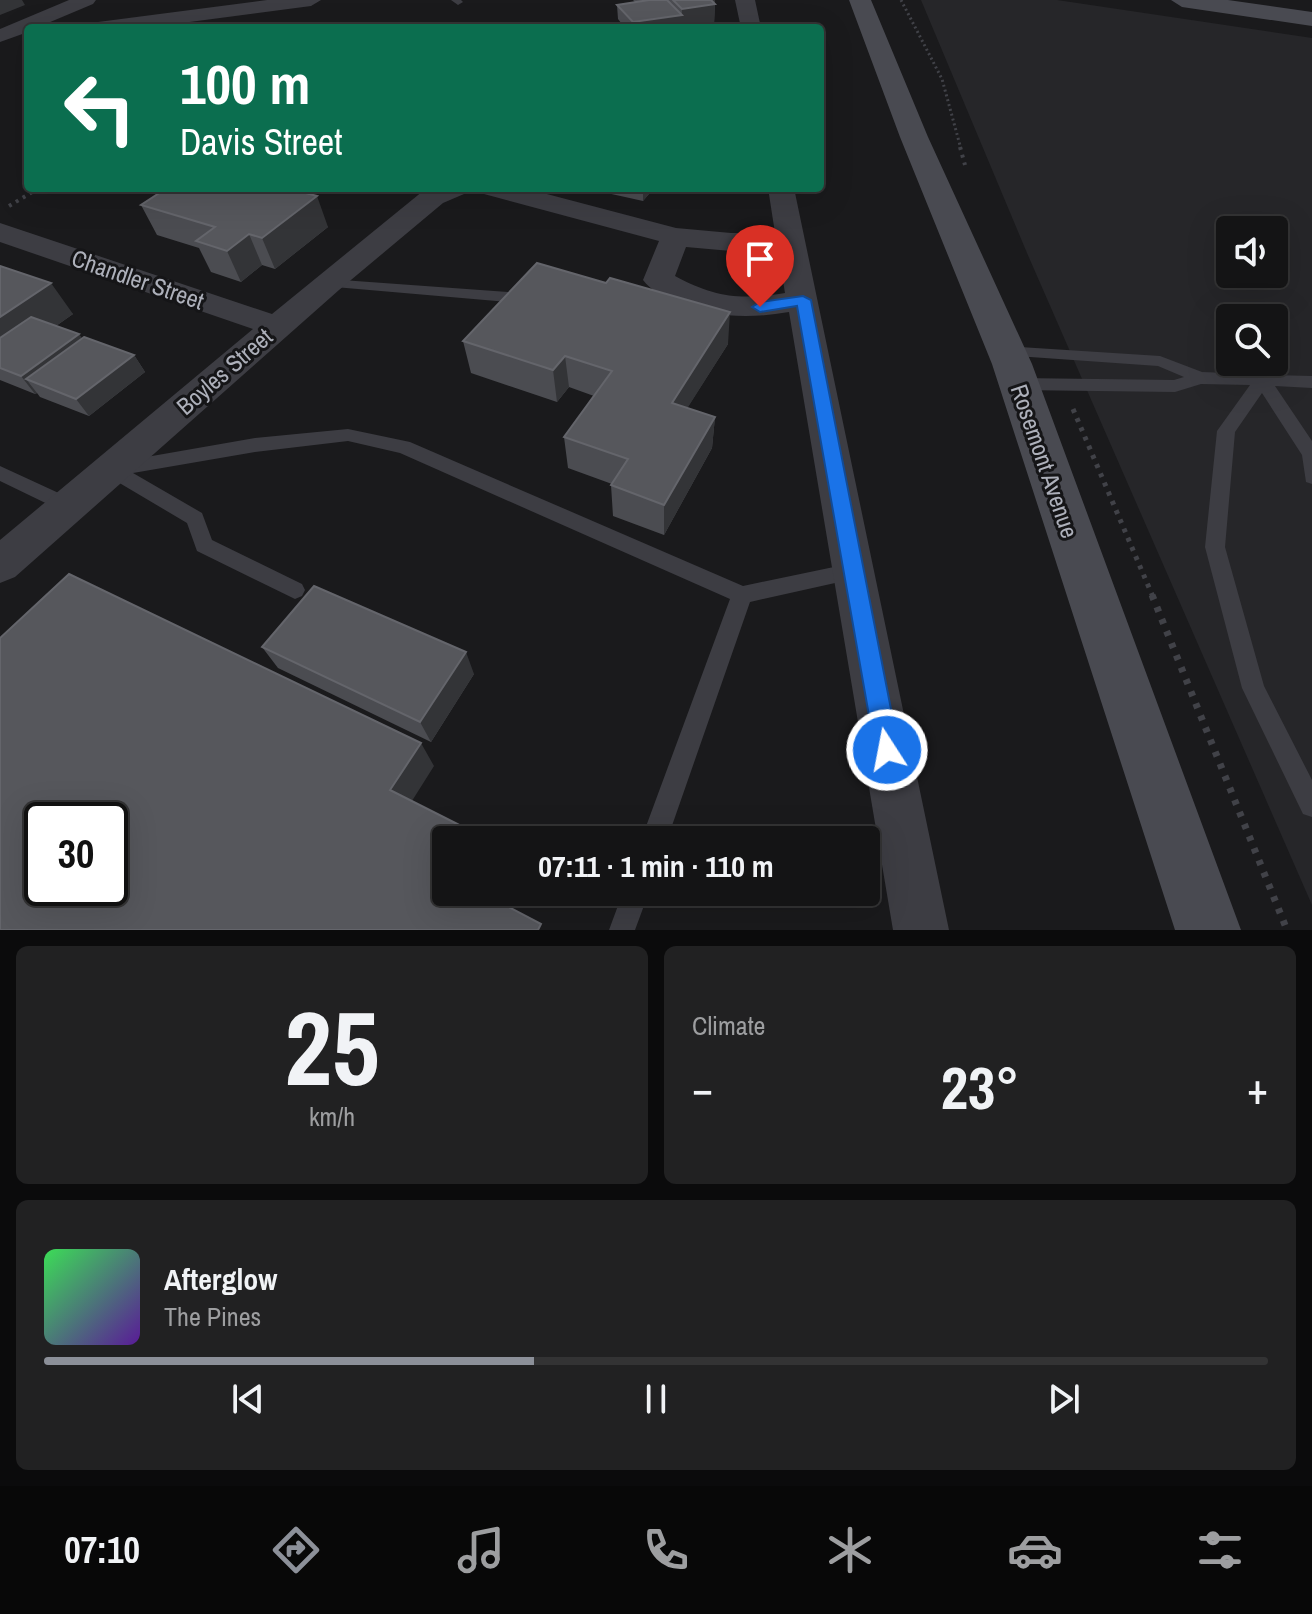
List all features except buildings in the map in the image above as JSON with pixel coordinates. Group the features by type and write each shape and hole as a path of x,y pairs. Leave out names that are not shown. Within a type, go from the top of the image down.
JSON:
{"main road":[{"name":"Rosemont Avenue","path":"860,0 914,137 1012,367 1208,930"},
{"path":"1182,0 1312,19"}],"street":[{"path":"33,24 86,0"},
{"path":"166,24 311,0"},
{"path":"745,0 750,24"},
{"path":"0,39 24,28"},
{"path":"0,39 24,37"},
{"name":"Boyles Street","path":"0,565 276,326 433,197 445,192"},
{"path":"508,192 675,237 731,242 790,241"},
{"path":"782,192 921,930"},
{"name":"Chandler Street","path":"0,232 276,326"},
{"path":"675,237 658,280 695,301 738,310 803,300"}],"lane":[{"path":"328,283 508,297"},
{"path":"1012,367 1160,361 1200,378"},
{"path":"1012,367 1175,386 1217,376"},
{"path":"1256,376 1226,431 1215,547 1253,688 1312,805"},
{"path":"1262,376 1311,455 1312,477"},
{"path":"1283,376 1312,382"},
{"path":"112,470 255,445 348,435 404,447 742,595 853,571"},
{"path":"112,470 195,518 204,545 295,590"},
{"path":"0,473 69,506"},
{"path":"659,826 742,595"},
{"path":"622,930 631,906"}],"path":[{"path":"901,0 942,79 967,173"},
{"path":"0,211 32,192"},
{"path":"1068,398 1137,558 1287,930"}],"shaded area":[{"path":"921,0 1057,0 1312,38 1312,905 1027,253"}],"route":[{"path":"760,307 803,300 887,750"}]}
